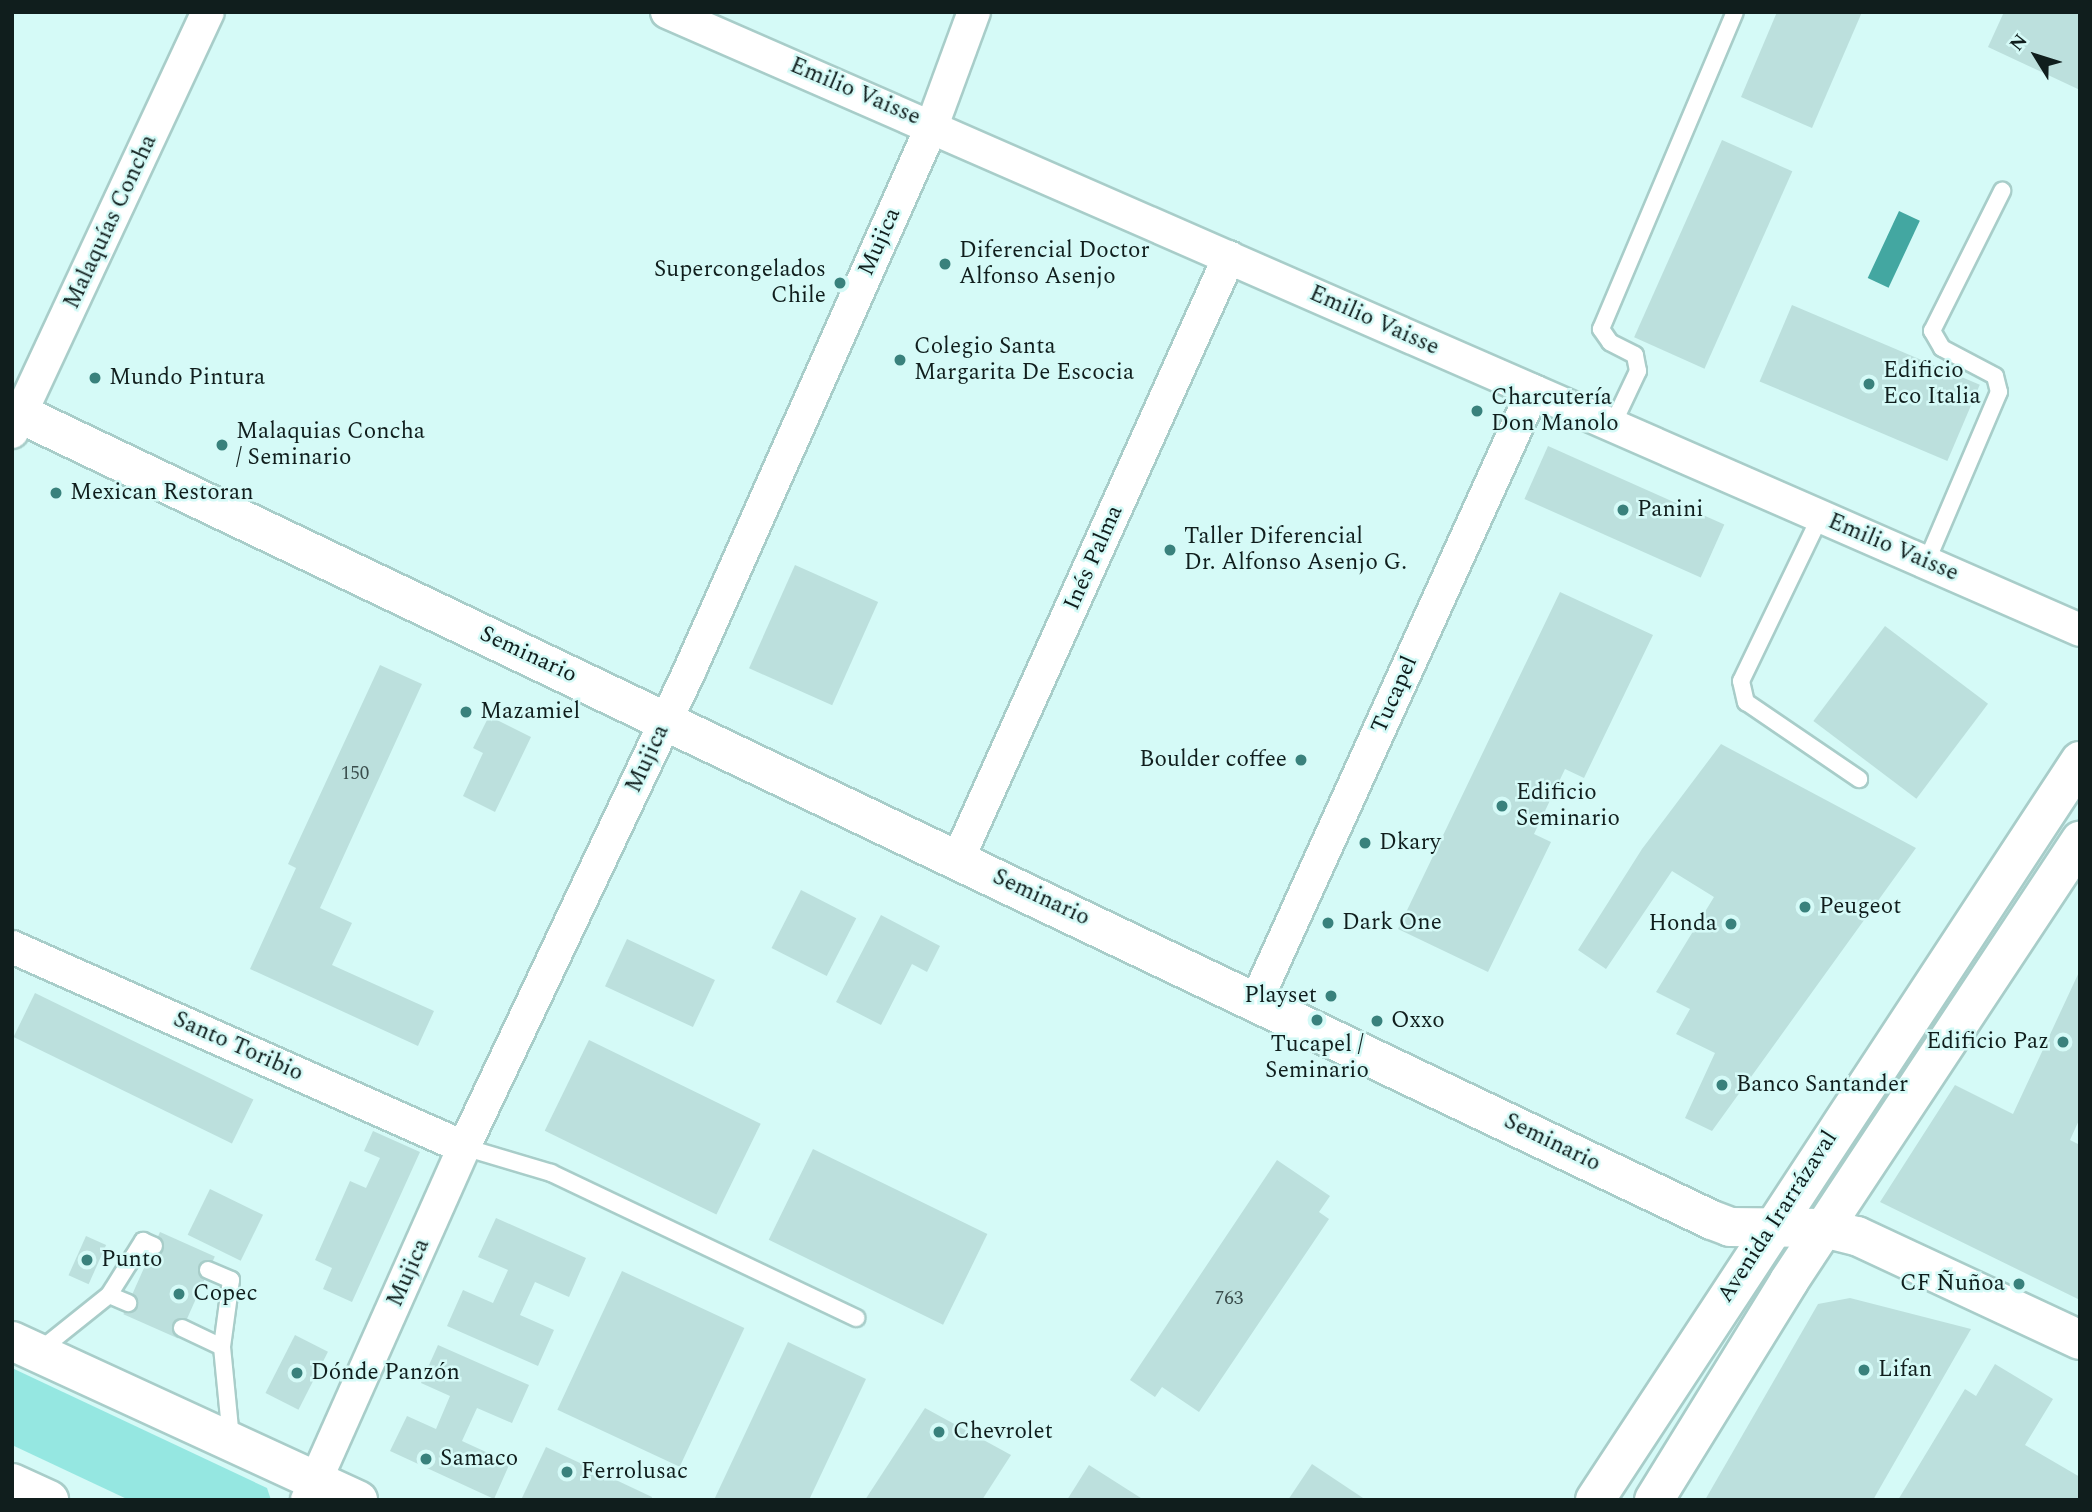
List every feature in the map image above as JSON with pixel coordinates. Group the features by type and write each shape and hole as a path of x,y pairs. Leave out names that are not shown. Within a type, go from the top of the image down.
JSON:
{"street":[{"name":"Malaquías Concha","path":"15,419 208,12"},
{"name":"Emilio Vaisse","path":"667,12 932,125 2080,630"},
{"name":"Mujica","path":"312,1490 464,1147 666,720 932,125 974,12"},
{"name":"Inés Palma","path":"958,859 1229,257"},
{"name":"Tucapel","path":"1257,999 1533,391"},
{"name":"Seminario","path":"15,419 666,720 1257,999 1712,1220 1769,1229 1824,1228 1857,1237 2080,1340"},
{"name":"Avenida Irarrázaval","path":"1595,1500 1769,1229 2080,761"},
{"name":"Avenida Irarrázaval","path":"1654,1500 1824,1228 2080,841"},
{"name":"Santo Toribio","path":"12,947 464,1147"},
{"path":"25,1347 231,1441 312,1490 358,1500"},
{"path":"12,1483 49,1500"}],"lane":[{"path":"1612,426 1638,371 1635,355 1610,342 1601,329 1735,12"},
{"path":"1926,563 1999,392 1995,376 1942,348 1932,331 2002,191"},
{"path":"1821,517 1741,681 1746,702 1859,779"},
{"path":"464,1147 551,1173 856,1318"},
{"path":"25,1347 109,1295 143,1241 154,1246"},
{"path":"208,1270 231,1280 222,1347 231,1441"},
{"path":"109,1295 128,1303"},
{"path":"182,1328 222,1347"}],"shaded area":[{"path":"1899,211 1920,221 1889,288 1868,278"},
{"path":"12,1368 267,1488 271,1500 129,1500 12,1445"}],"building":[{"path":"1777,12 1862,12 1812,128 1741,97"},
{"path":"2004,12 2080,12 2080,90 1988,47"},
{"path":"1722,140 1792,171 1704,369 1634,337"},
{"name":"Edificio Eco Italia","path":"1792,305 1980,385 1947,461 1760,381"},
{"name":"Panini","path":"1548,446 1724,525 1701,577 1524,499"},
{"path":"795,565 878,602 832,705 749,668"},
{"name":"Edificio Seminario","path":"1560,592 1653,635 1584,778 1565,769 1534,834 1551,842 1488,972 1398,929"},
{"path":"1885,626 1988,704 1916,799 1813,721"},
{"path":"380,665 422,684 320,908 352,923 332,965 434,1011 418,1046 250,969 296,868 288,864"},
{"path":"489,716 531,737 495,812 463,796 483,753 473,748"},
{"path":"1721,744 1916,848 1712,1131 1685,1118 1715,1053 1676,1034 1690,1009 1656,992 1714,897 1672,871 1606,969 1578,950 1642,849"},
{"path":"801,890 856,918 827,976 771,948"},
{"path":"881,915 940,946 927,972 912,964 881,1025 836,1002"},
{"path":"627,939 715,980 693,1027 605,986"},
{"path":"2080,970 2080,1118 2070,1140 2080,1145 2080,1300 1880,1202 1955,1085 2013,1114"},
{"path":"35,993 253,1100 232,1144 14,1037"},
{"path":"589,1040 761,1124 716,1215 545,1131"},
{"path":"373,1131 420,1152 352,1302 323,1289 332,1268 315,1260 350,1181 366,1188 380,1158 364,1151"},
{"path":"813,1149 987,1234 943,1325 769,1240"},
{"path":"1277,1160 1330,1196 1319,1212 1329,1219 1199,1412 1162,1387 1155,1397 1130,1380"},
{"path":"210,1189 263,1215 241,1261 188,1235"},
{"path":"496,1218 586,1258 569,1297 535,1282 520,1315 554,1330 538,1366 447,1326 463,1290 493,1303 508,1270 478,1257"},
{"path":"160,1232 215,1256 178,1339 123,1314"},
{"name":"Punto","path":"86,1236 106,1245 89,1284 69,1275"},
{"path":"622,1271 744,1328 680,1467 557,1410"},
{"name":"Lifan","path":"1850,1298 1971,1329 1873,1500 1705,1500 1818,1304"},
{"name":"Dónde Panzón","path":"295,1335 328,1352 298,1410 265,1393"},
{"path":"788,1342 866,1379 809,1500 714,1500"},
{"path":"438,1345 529,1385 512,1423 477,1408 462,1441 510,1463 494,1499 390,1451 407,1416 436,1429 450,1396 421,1383"},
{"path":"1995,1364 2053,1399 2025,1445 2080,1477 2080,1500 1898,1500 1965,1389 1976,1396"},
{"name":"Chevrolet","path":"925,1408 1011,1455 982,1500 865,1500"},
{"name":"Ferrolusac","path":"546,1447 652,1497 651,1500 521,1500"},
{"path":"1312,1464 1366,1500 1288,1500"},
{"path":"1089,1465 1144,1500 1067,1500"}],"place":[{"name":"Diferencial Doctor Alfonso Asenjo","path":"945,264"},
{"name":"Supercongelados Chile","path":"840,283"},
{"name":"Colegio Santa Margarita De Escocia","path":"900,360"},
{"name":"Mundo Pintura","path":"95,378"},
{"name":"Edificio Eco Italia","path":"1869,384"},
{"name":"Charcutería Don Manolo","path":"1477,411"},
{"name":"Malaquias Concha / Seminario","path":"222,445"},
{"name":"Mexican Restoran","path":"56,493"},
{"name":"Panini","path":"1623,510"},
{"name":"Taller Diferencial Dr. Alfonso Asenjo G.","path":"1170,550"},
{"name":"Mazamiel","path":"466,712"},
{"name":"Boulder coffee","path":"1301,760"},
{"name":"Edificio Seminario","path":"1502,806"},
{"name":"Dkary","path":"1365,843"},
{"name":"Peugeot","path":"1805,907"},
{"name":"Dark One","path":"1328,923"},
{"name":"Honda","path":"1731,924"},
{"name":"Playset","path":"1331,996"},
{"name":"Tucapel / Seminario","path":"1317,1020"},
{"name":"Oxxo","path":"1377,1021"},
{"name":"Edificio Paz","path":"2063,1042"},
{"name":"Banco Santander","path":"1722,1085"},
{"name":"Punto","path":"87,1260"},
{"name":"CF Ñuñoa","path":"2019,1284"},
{"name":"Copec","path":"179,1294"},
{"name":"Lifan","path":"1864,1370"},
{"name":"Dónde Panzón","path":"297,1373"},
{"name":"Chevrolet","path":"939,1432"},
{"name":"Samaco","path":"426,1459"},
{"name":"Ferrolusac","path":"567,1472"}]}
